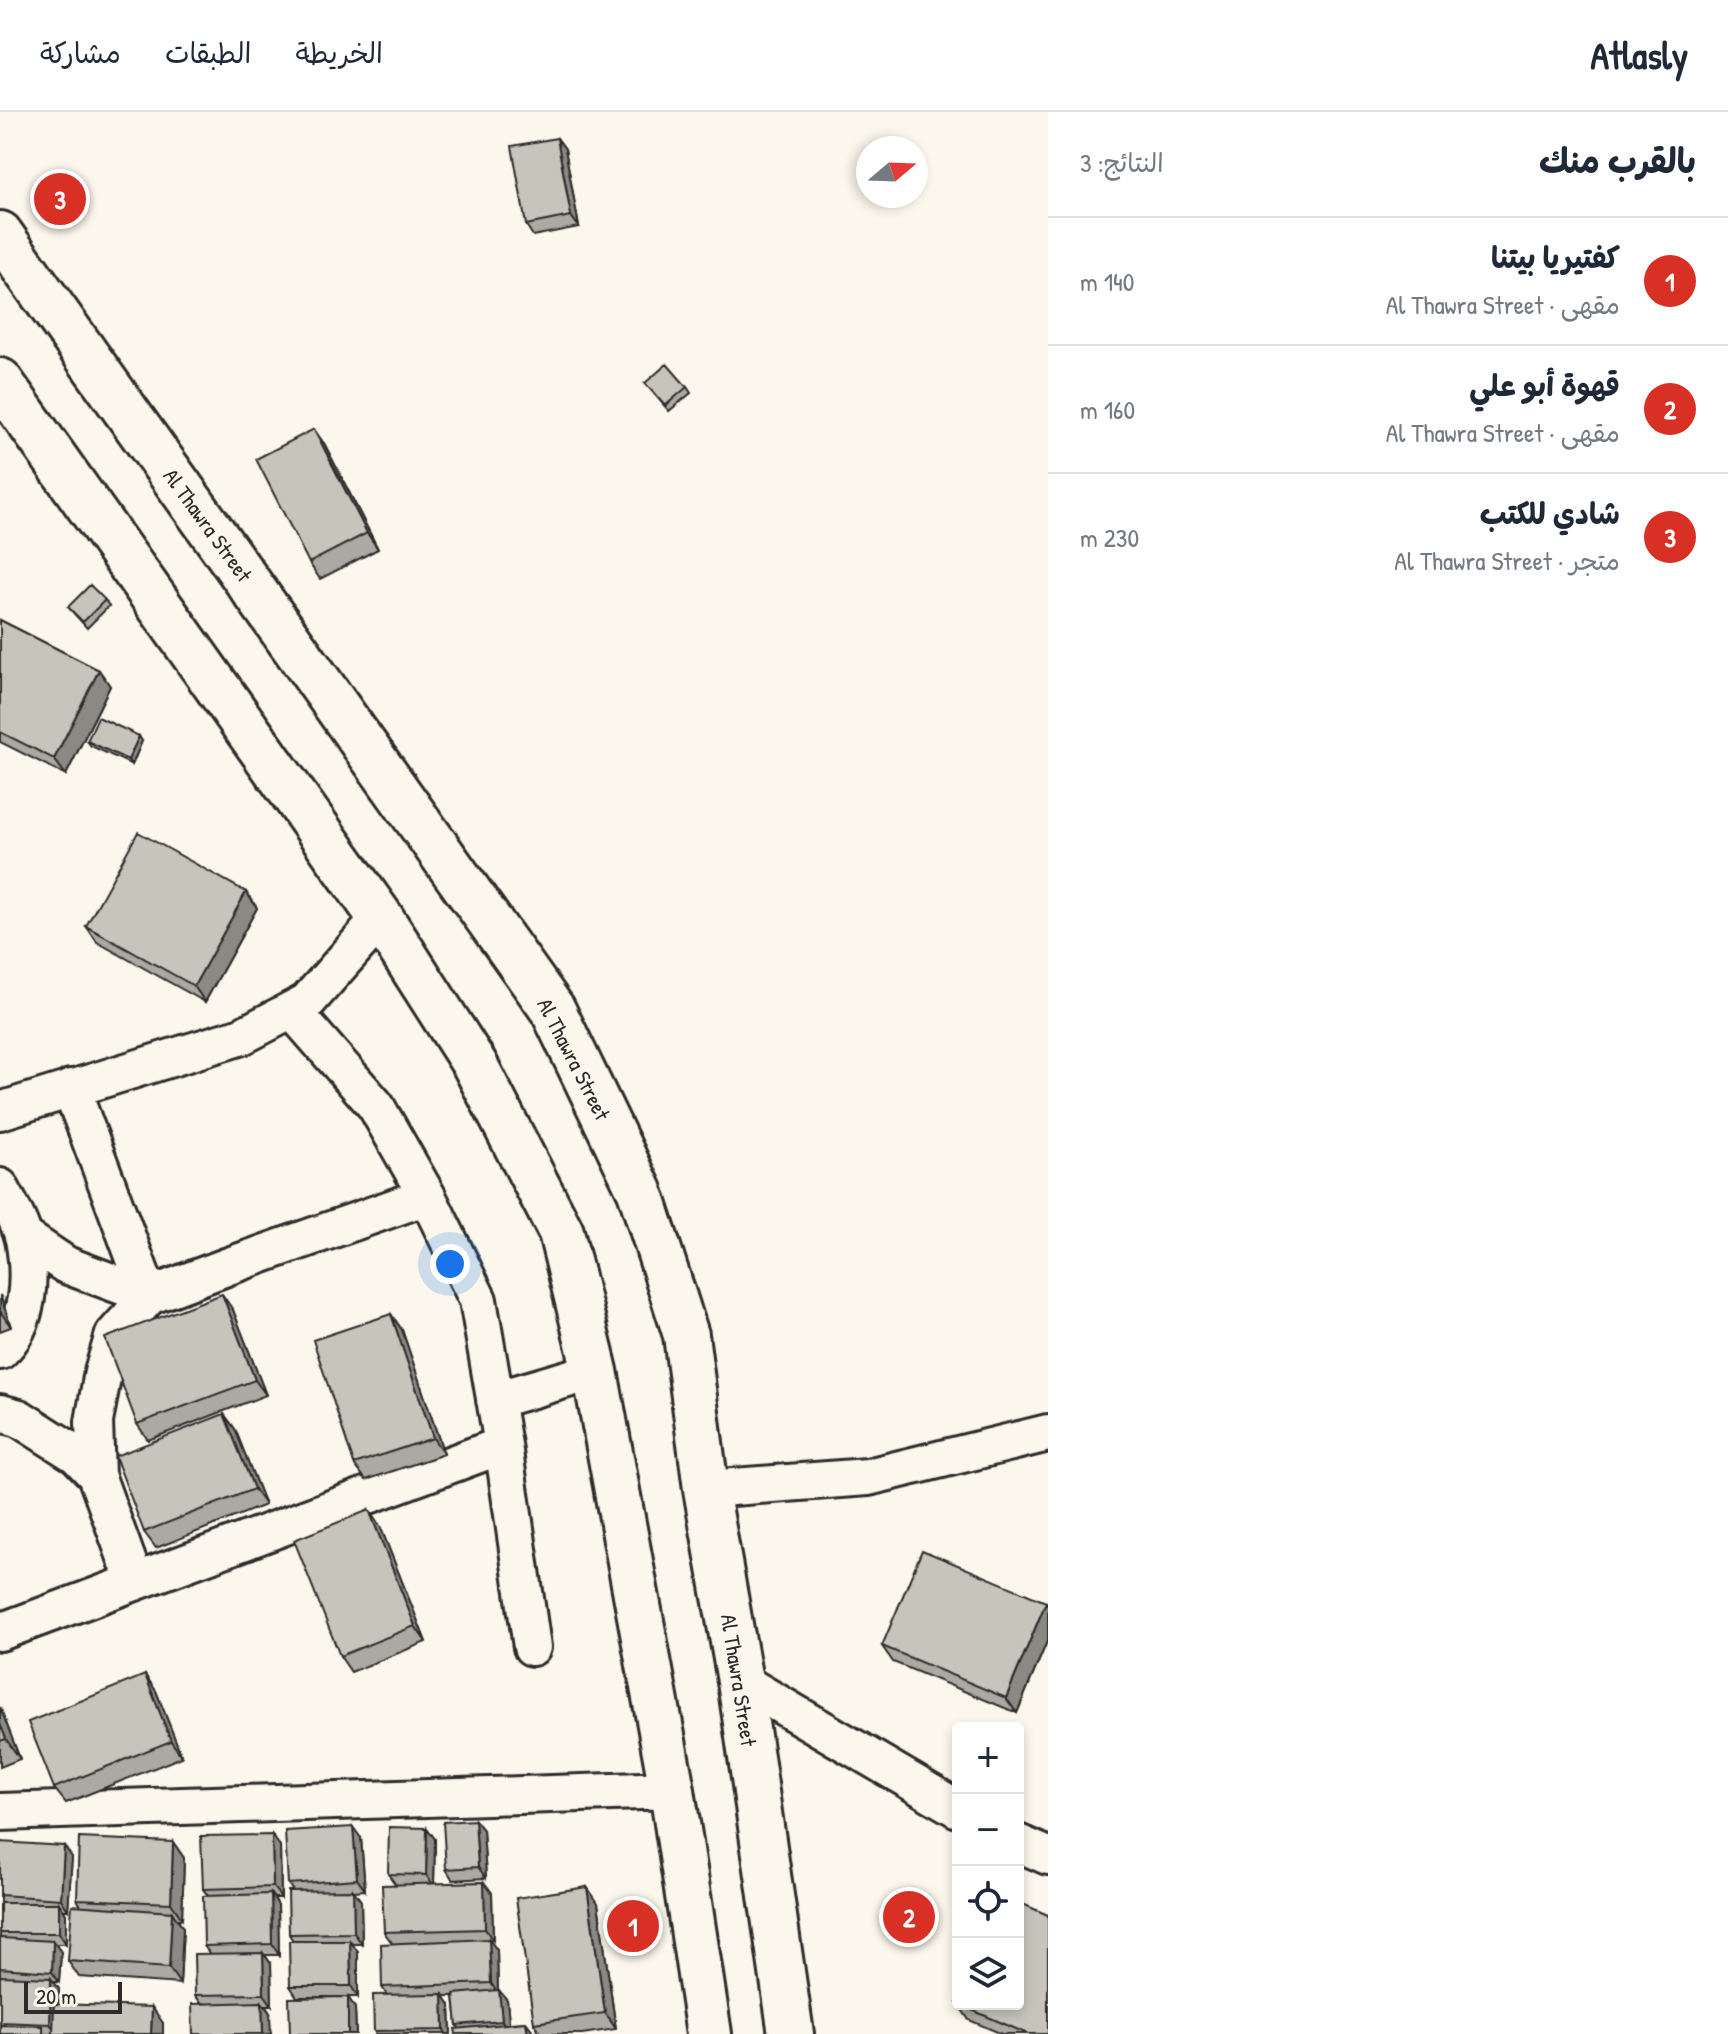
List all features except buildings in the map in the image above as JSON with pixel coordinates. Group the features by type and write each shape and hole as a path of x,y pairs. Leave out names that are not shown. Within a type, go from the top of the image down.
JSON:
{"main road":[{"name":"Al Thawra Street","path":"0,234 553,1010 640,1191 686,1335 706,1489 740,1681 791,2034"},
{"path":"0,381 381,918 475,1065 561,1232 595,1371 672,1790 709,2034"}],"street":[{"path":"0,1111 242,1036 307,1002 381,918"},
{"path":"292,1010 376,1106 427,1196 478,1300 503,1445 532,1647"},
{"path":"71,1088 149,1296"},
{"path":"0,1187 23,1236 28,1279 21,1320 11,1341 0,1351"},
{"path":"135,1582 96,1475 94,1422 103,1372 114,1335 149,1296 427,1196"},
{"path":"23,1236 66,1265 149,1296"},
{"path":"495,1400 595,1371"},
{"path":"0,1413 19,1418 77,1455 96,1475"},
{"path":"706,1489 868,1477 1048,1433"},
{"path":"0,1632 503,1445"},
{"path":"740,1681 952,1805"},
{"path":"0,1812 672,1790"},
{"path":"1024,1846 1048,1856"}],"place":[{"name":"شادي للكتب","path":"60,199"},
{"name":"قهوة أبو علي","path":"909,1917"},
{"name":"كفتيريا بيتنا","path":"633,1926"}]}
